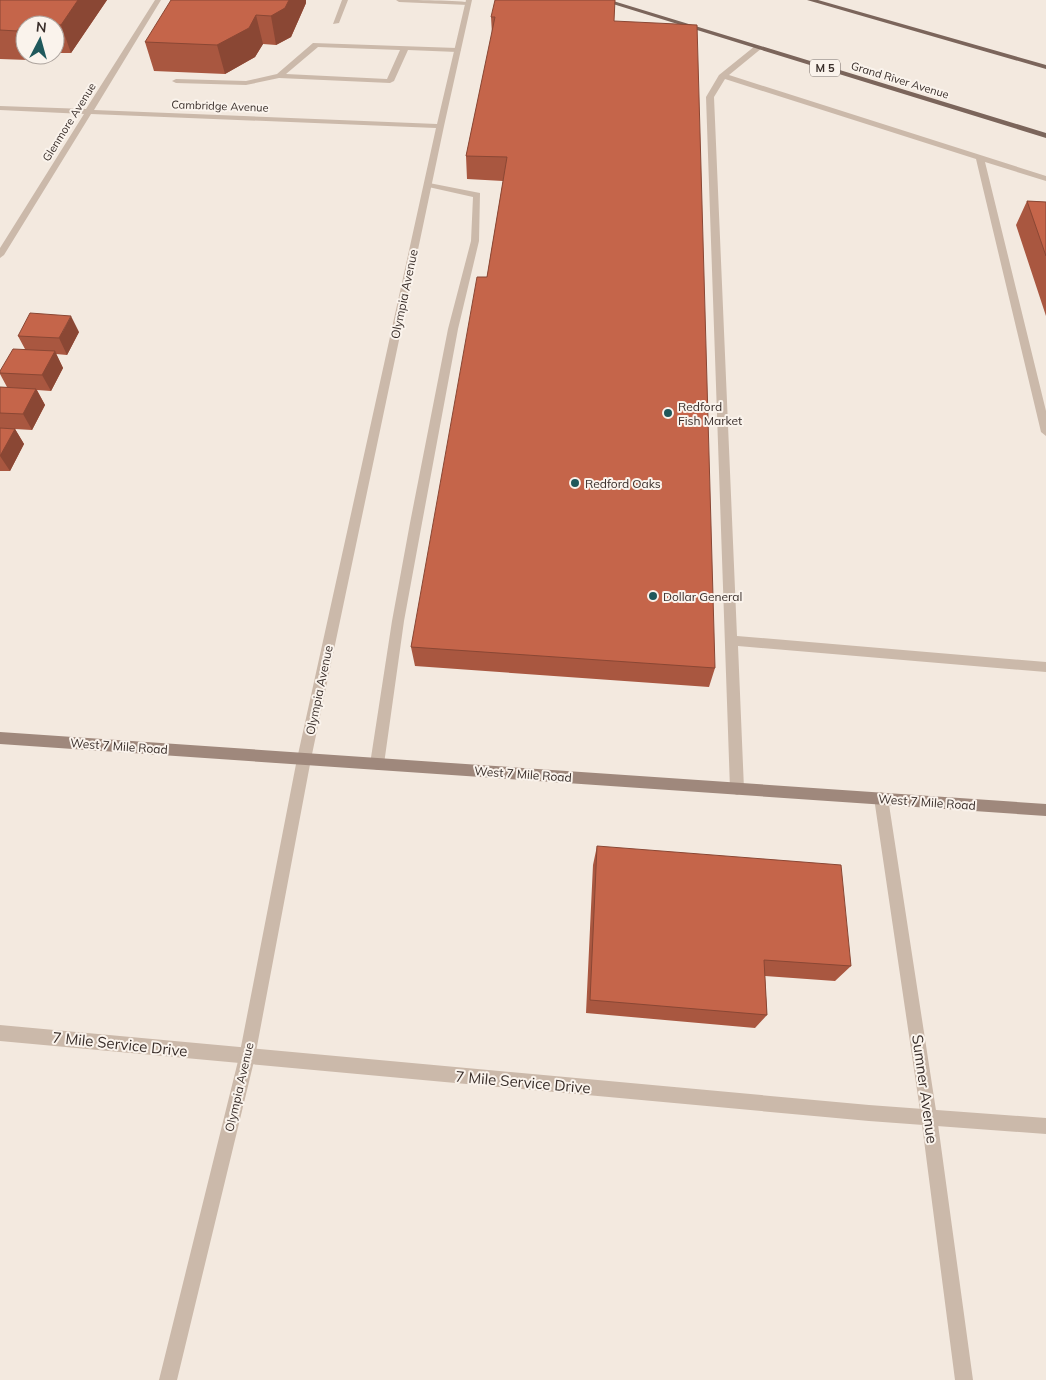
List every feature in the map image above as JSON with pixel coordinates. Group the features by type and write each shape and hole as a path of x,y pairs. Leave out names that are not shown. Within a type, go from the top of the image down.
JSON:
{"main road":[{"name":"Grand River Avenue","path":"603,0 1046,136"},
{"path":"810,0 1046,67"},
{"name":"West 7 Mile Road","path":"0,738 1046,810"}],"street":[{"name":"Glenmore Avenue","path":"0,255 158,0"},
{"path":"336,23 346,0"},
{"path":"399,0 468,2"},
{"name":"Olympia Avenue","path":"168,1380 247,1057 304,759 427,184 468,2"},
{"path":"279,76 316,45 457,50"},
{"path":"176,81 246,83 279,76 390,81 405,48"},
{"path":"737,789 710,97 723,76 758,48"},
{"path":"723,76 1046,179"},
{"name":"Cambridge Avenue","path":"0,108 440,126"},
{"path":"980,158 1046,432"},
{"path":"377,764 398,621 416,523 453,328 475,241 477,195 427,184"},
{"path":"732,641 1046,667"},
{"name":"Sumner Avenue","path":"881,798 929,1117 964,1380"},
{"name":"7 Mile Service Drive","path":"0,1033 247,1057 1046,1126"}],"building":[{"path":"0,0 78,0 65,19 65,15 15,15 15,31 0,30"},
{"path":"171,0 289,0 285,8 271,16 256,15 249,28 217,45 145,42"},
{"name":"Redford Oaks","path":"495,0 615,0 614,21 697,25 715,668 411,647 477,277 487,277 507,157 466,156 495,17 491,17"},
{"path":"1027,201 1046,202 1046,256"},
{"path":"30,313 71,316 59,338 18,336"},
{"path":"13,349 55,351 42,375 0,373"},
{"path":"0,387 36,389 23,414 0,413"},
{"path":"0,428 15,429 0,456"},
{"path":"597,846 841,865 851,966 764,960 767,1015 590,1000"}],"place":[{"name":"Redford Fish Market","path":"668,413"},
{"name":"Redford Oaks","path":"575,483"},
{"name":"Dollar General","path":"653,596"}]}
